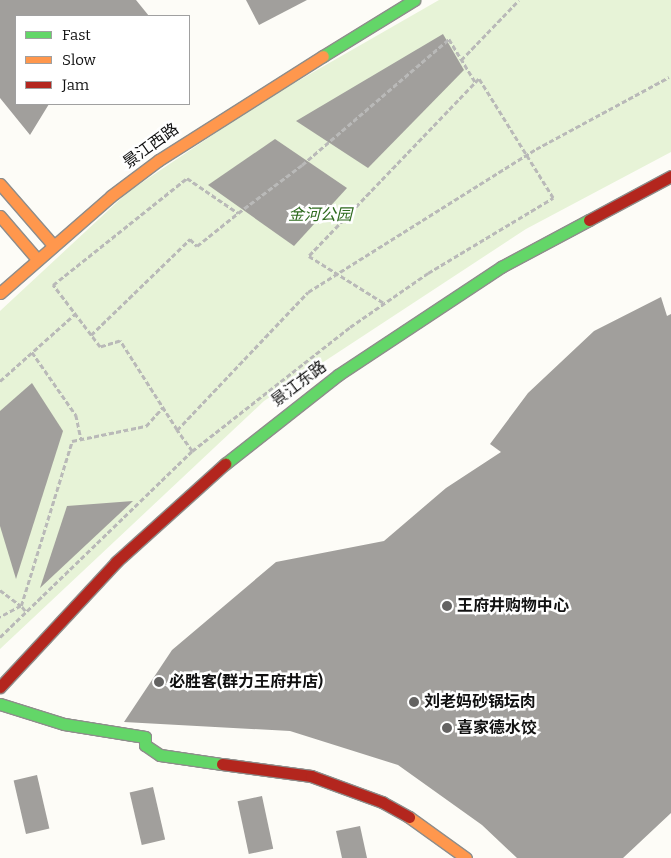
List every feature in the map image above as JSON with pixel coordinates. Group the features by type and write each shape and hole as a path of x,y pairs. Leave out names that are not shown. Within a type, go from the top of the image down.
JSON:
{"main road":[{"name":"景江西路","path":"0,293 37,258 111,196 206,127 414,0"},
{"name":"景江东路","path":"0,687 116,562 240,451 338,375 501,267 671,176"},
{"path":"0,184 53,245"},
{"path":"0,216 37,258"},
{"path":"0,704 64,724 145,737 145,745 160,755 311,776 382,802 425,826 466,858"}],"path":[{"path":"461,60 520,0"},
{"path":"91,335 190,239 197,246 302,166 449,39 476,83"},
{"path":"177,430 308,292 526,155 670,77"},
{"path":"0,637 192,451 289,371 384,303 552,198 479,79 308,256 384,303"},
{"path":"192,451 120,341 100,347 53,285 187,178 238,213"},
{"path":"0,381 75,314"},
{"path":"32,352 76,415 81,439"},
{"path":"0,617 20,606 72,441 146,426 163,407"},
{"path":"0,590 25,611"}],"green space":[{"name":"金河公园","path":"439,0 671,0 671,152 526,229 264,401 0,649 0,311 128,192 263,101"}],"building":[{"path":"0,0 136,0 148,15 15,15 15,105 48,105 30,135 0,98"},
{"path":"246,0 307,0 259,25"},
{"path":"443,34 464,70 368,168 296,121"},
{"path":"275,139 347,188 294,246 208,185"},
{"name":"王府井购物中心","path":"661,297 667,316 671,314 671,813 623,858 517,858 482,825 398,765 290,731 124,722 172,650 276,562 384,541 446,488 501,452 490,444 528,393 594,331"},
{"path":"32,383 63,431 16,579 0,526 0,411"},
{"path":"133,501 40,588 67,506"},
{"path":"37,775 49,829 26,834 14,780"},
{"path":"153,787 165,840 142,845 130,792"},
{"path":"262,796 273,849 249,854 238,801"},
{"path":"360,826 367,858 342,858 336,831"}],"traffic: fast":[{"path":"323,56 414,0"},
{"path":"225,464 338,375 501,267 589,220"},
{"path":"0,704 64,724 145,737 145,745 160,755 222,764"}],"traffic: slow":[{"path":"0,293 111,196 159,160 323,56"},
{"path":"0,184 53,245"},
{"path":"0,216 37,259"},
{"path":"409,817 466,858"}],"traffic: jam":[{"path":"589,220 671,176"},
{"path":"0,687 116,562 225,464"},
{"path":"222,764 311,776 382,802 409,817"}],"place":[{"name":"王府井购物中心","path":"447,606"},
{"name":"必胜客(群力王府井店)","path":"159,682"},
{"name":"刘老妈砂锅坛肉","path":"414,702"},
{"name":"喜家德水饺","path":"447,728"}]}
